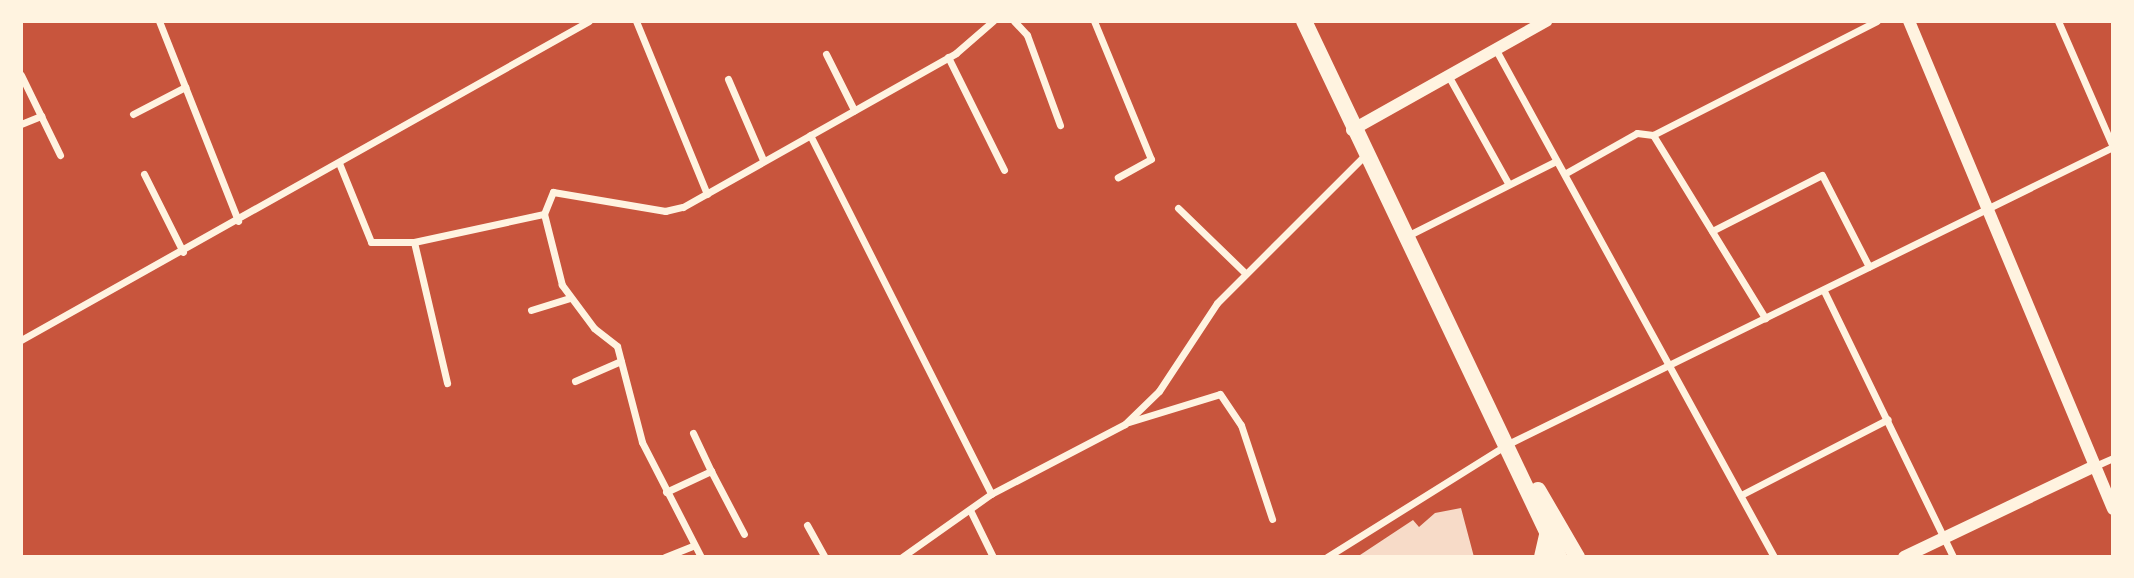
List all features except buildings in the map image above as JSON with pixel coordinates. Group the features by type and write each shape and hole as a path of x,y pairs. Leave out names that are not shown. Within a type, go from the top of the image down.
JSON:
{"highway":[{"path":"1304,21 1364,156 1411,234 1559,557"},
{"path":"1508,444 1577,557"},
{"path":"1542,557 1548,532"}],"street":[{"path":"159,21 239,221"},
{"path":"21,340 239,221 589,21"},
{"path":"636,21 707,194"},
{"path":"701,557 692,546 642,442 617,346 570,298 544,214 553,192 665,211 707,194 948,57 993,21"},
{"path":"1014,21 1027,35 1060,125"},
{"path":"1094,21 1151,159 1118,177"},
{"path":"1352,130 1546,21"},
{"path":"1566,173 1637,133 1653,135 1877,21"},
{"path":"1909,21 2113,509"},
{"path":"1328,557 1508,444 2113,147 2058,21"},
{"path":"1496,50 1554,162 1566,173 1774,557"},
{"path":"826,54 854,110"},
{"path":"948,57 1004,170"},
{"path":"21,75 60,155"},
{"path":"1448,77 1508,183"},
{"path":"728,79 763,160"},
{"path":"133,114 185,88"},
{"path":"21,124 41,116"},
{"path":"810,135 991,494"},
{"path":"1653,135 1765,318"},
{"path":"1125,424 1159,391 1217,303 1364,156"},
{"path":"1411,234 1554,162"},
{"path":"340,163 370,242 414,242 544,214"},
{"path":"144,174 183,252"},
{"path":"1712,231 1822,175 1869,267"},
{"path":"1178,208 1245,273"},
{"path":"414,242 447,383"},
{"path":"1824,291 1953,557"},
{"path":"531,310 570,298"},
{"path":"575,381 621,361"},
{"path":"902,557 991,494 1125,424 1220,394 1241,425 1272,519"},
{"path":"1741,495 1888,419"},
{"path":"693,433 744,534"},
{"path":"1904,557 2113,458"},
{"path":"666,492 711,471"},
{"path":"970,510 993,557"},
{"path":"807,525 825,557"},
{"path":"665,557 692,546"}]}
